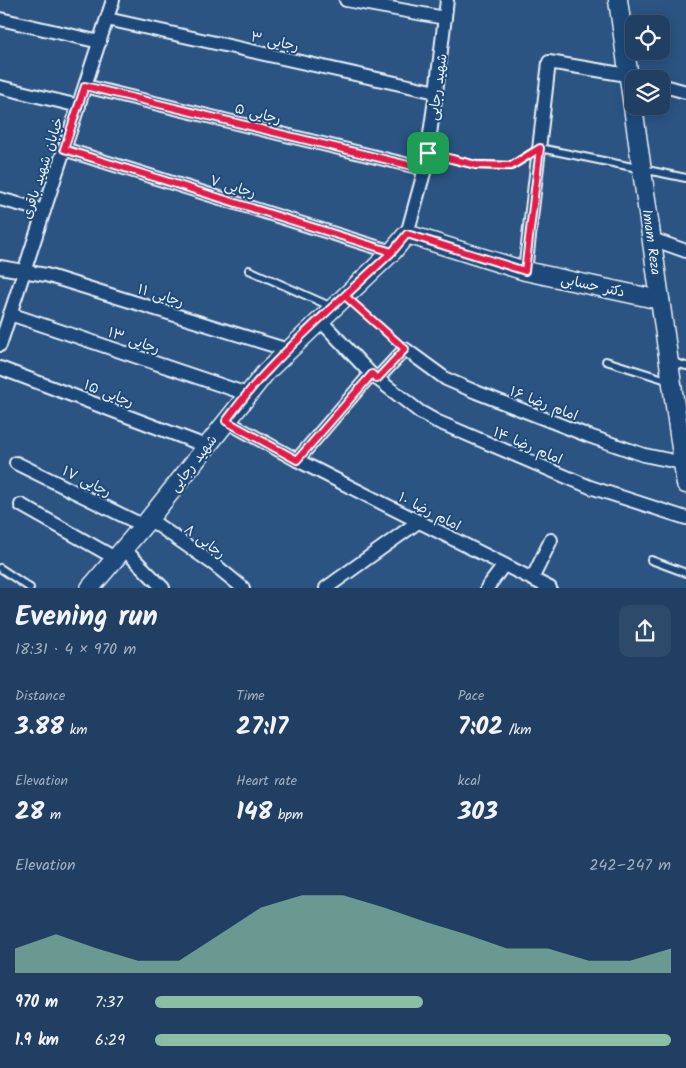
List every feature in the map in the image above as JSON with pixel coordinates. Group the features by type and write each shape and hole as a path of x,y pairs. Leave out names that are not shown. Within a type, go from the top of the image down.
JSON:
{"street":[{"name":"خیابان شهید باقری","path":"1,339 113,0"},
{"path":"346,0 446,18"},
{"name":"شهید رجایی","path":"91,588 147,523 266,372 392,252 407,234 428,153 447,0"},
{"name":"Imam Reza","path":"618,0 633,70"},
{"path":"0,20 100,42"},
{"name":"رجایی ۳","path":"107,20 436,92"},
{"path":"525,271 549,62 625,75"},
{"name":"رجایی ۵","path":"85,86 425,169"},
{"path":"0,87 79,106"},
{"path":"670,88 686,92"},
{"name":"Imam Reza","path":"637,115 642,169 686,484"},
{"name":"رجایی ۷","path":"64,149 392,252"},
{"path":"0,199 44,211"},
{"name":"دکتر حسابی","path":"407,234 525,271 660,300"},
{"path":"652,239 686,251"},
{"name":"رجایی ۱۱","path":"0,267 46,275 288,350"},
{"name":"رجایی ۱۳","path":"10,314 247,394"},
{"name":"امام رضا ۱۴","path":"320,320 374,377 420,412 436,421 590,487 686,518"},
{"path":"297,460 374,377 405,349"},
{"name":"امام رضا ۱۶","path":"405,349 446,379 476,392 635,452 683,463"},
{"name":"رجایی ۱۵","path":"0,368 206,446"},
{"name":"امام رضا ۱۰","path":"226,421 297,460 550,588"},
{"name":"رجایی ۱۷","path":"16,463 147,523"},
{"path":"21,505 120,554 162,588"},
{"path":"326,588 418,522"},
{"name":"رجایی ۸","path":"147,523 214,565 242,588"},
{"path":"532,579 551,540"},
{"path":"487,588 504,565"}],"lane":[{"path":"428,153 476,165 511,166 540,148 686,178"},
{"path":"249,270 339,302"},
{"path":"606,361 672,382"},
{"path":"669,361 686,366"},
{"path":"652,560 686,573"},
{"path":"0,568 30,588"}],"path":[{"path":"339,302 405,349"}],"route":[{"path":"428,153 425,169 85,86 64,149 392,252 333,307 266,372 226,421 297,460 372,374 377,379 405,349 345,296 392,252 407,234 525,271 540,148 511,166 476,165 428,153"}]}
